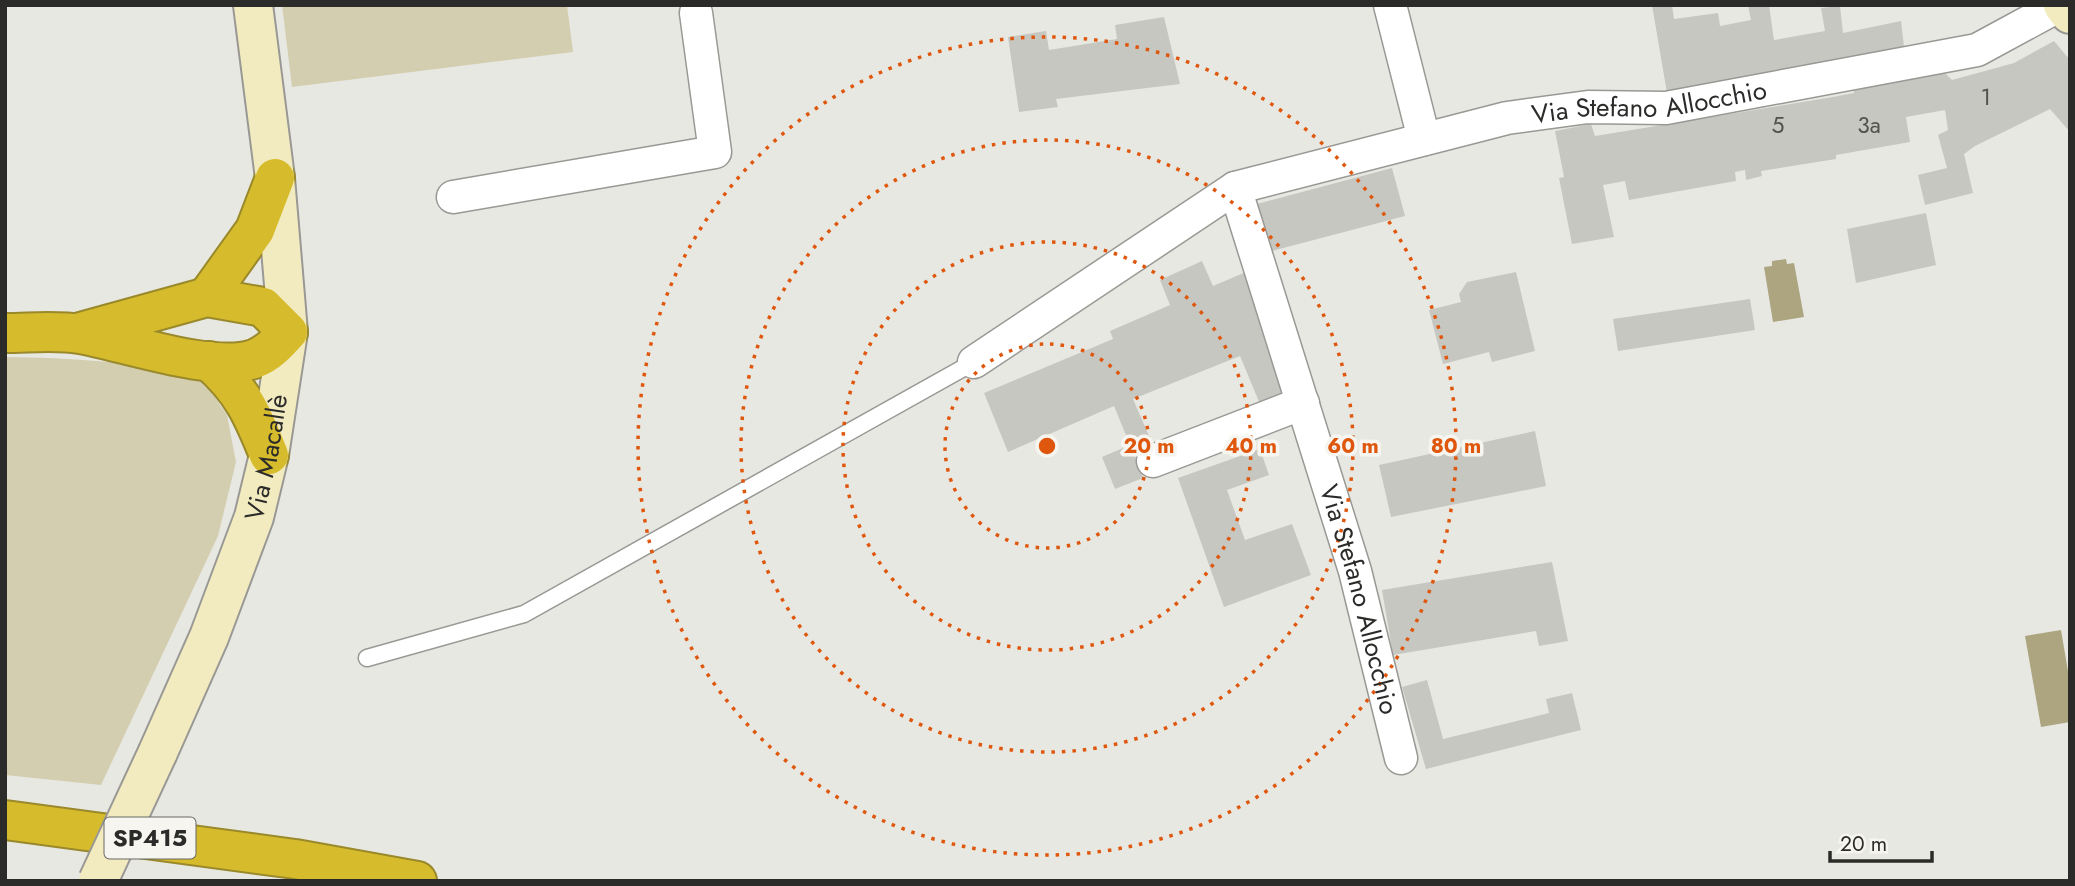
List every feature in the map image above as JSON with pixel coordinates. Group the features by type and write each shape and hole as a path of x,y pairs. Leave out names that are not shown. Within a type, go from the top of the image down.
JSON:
{"highway":[{"path":"207,297 256,230 275,178"},
{"path":"5,333 77,333 209,361 231,363 255,359 273,348 288,332 263,307 207,297 77,333"},
{"path":"209,361 233,382 257,424 269,455"},
{"path":"5,795 197,823 295,859"},
{"name":"SP415","path":"5,820 295,859 417,881"}],"street":[{"name":"Via Macallè","path":"98,881 209,637 254,517 269,455 288,332 275,178 253,5"},
{"path":"1390,5 1424,139"},
{"path":"2061,5 2070,14"},
{"name":"Via Stefano Allocchio","path":"974,362 1235,188 1507,118 1588,107 1666,108 1977,50 2061,5"},
{"path":"453,197 715,152 696,13"},
{"name":"Via Stefano Allocchio","path":"1235,188 1355,571 1401,758"},
{"path":"1153,461 1303,403"}],"lane":[{"path":"367,658 524,614 974,362"}],"shaded area":[{"path":"282,5 567,5 573,52 292,87"},
{"path":"1786,259 1787,264 1794,263 1804,317 1773,322 1764,267 1772,266 1772,261"},
{"path":"5,357 105,362 203,380 227,415 236,462 218,536 101,785 5,775"},
{"path":"2061,630 2070,683 2070,722 2041,727 2025,636"}],"building":[{"path":"1652,5 1672,5 1674,19 1718,13 1720,26 1751,20 1748,5 1769,5 1774,40 1825,31 1821,8 1840,6 1843,33 1901,21 1904,47 1668,99"},
{"path":"1164,17 1180,84 1056,99 1058,107 1019,112 1008,37 1046,31 1049,50 1117,39 1115,25"},
{"path":"2054,41 2070,60 2070,132 2050,109 1975,146 1964,154 1973,193 1925,205 1918,175 1947,168 1938,135 1948,130 1945,110 1906,117 1910,142 1836,155 1836,159 1761,171 1762,176 1746,180 1745,170 1735,172 1736,181 1629,200 1625,181 1603,185 1614,237 1572,244 1559,178 1564,177 1555,131 1591,124 1595,136 1827,98 1854,93 1853,89 1944,72 1952,80 2014,63"},
{"path":"1392,168 1405,216 1268,252 1257,204"},
{"path":"1926,213 1936,265 1856,283 1847,229"},
{"path":"1202,261 1213,286 1246,272 1289,399 1262,409 1240,356 1133,399 1153,445 1134,453 1143,478 1115,489 1102,457 1130,445 1114,406 1008,452 984,393 1113,339 1110,331 1170,305 1160,280"},
{"path":"1516,272 1535,351 1492,362 1489,352 1443,364 1429,310 1461,302 1459,294 1467,282"},
{"path":"1750,299 1755,330 1618,351 1613,319"},
{"path":"1535,431 1546,486 1391,517 1379,465"},
{"path":"1260,449 1269,475 1227,490 1245,540 1292,524 1311,575 1224,607 1178,478"},
{"path":"1552,562 1568,641 1539,646 1536,631 1393,655 1382,590"},
{"path":"1427,680 1443,739 1549,713 1546,699 1572,693 1581,730 1426,769 1402,687"}]}
